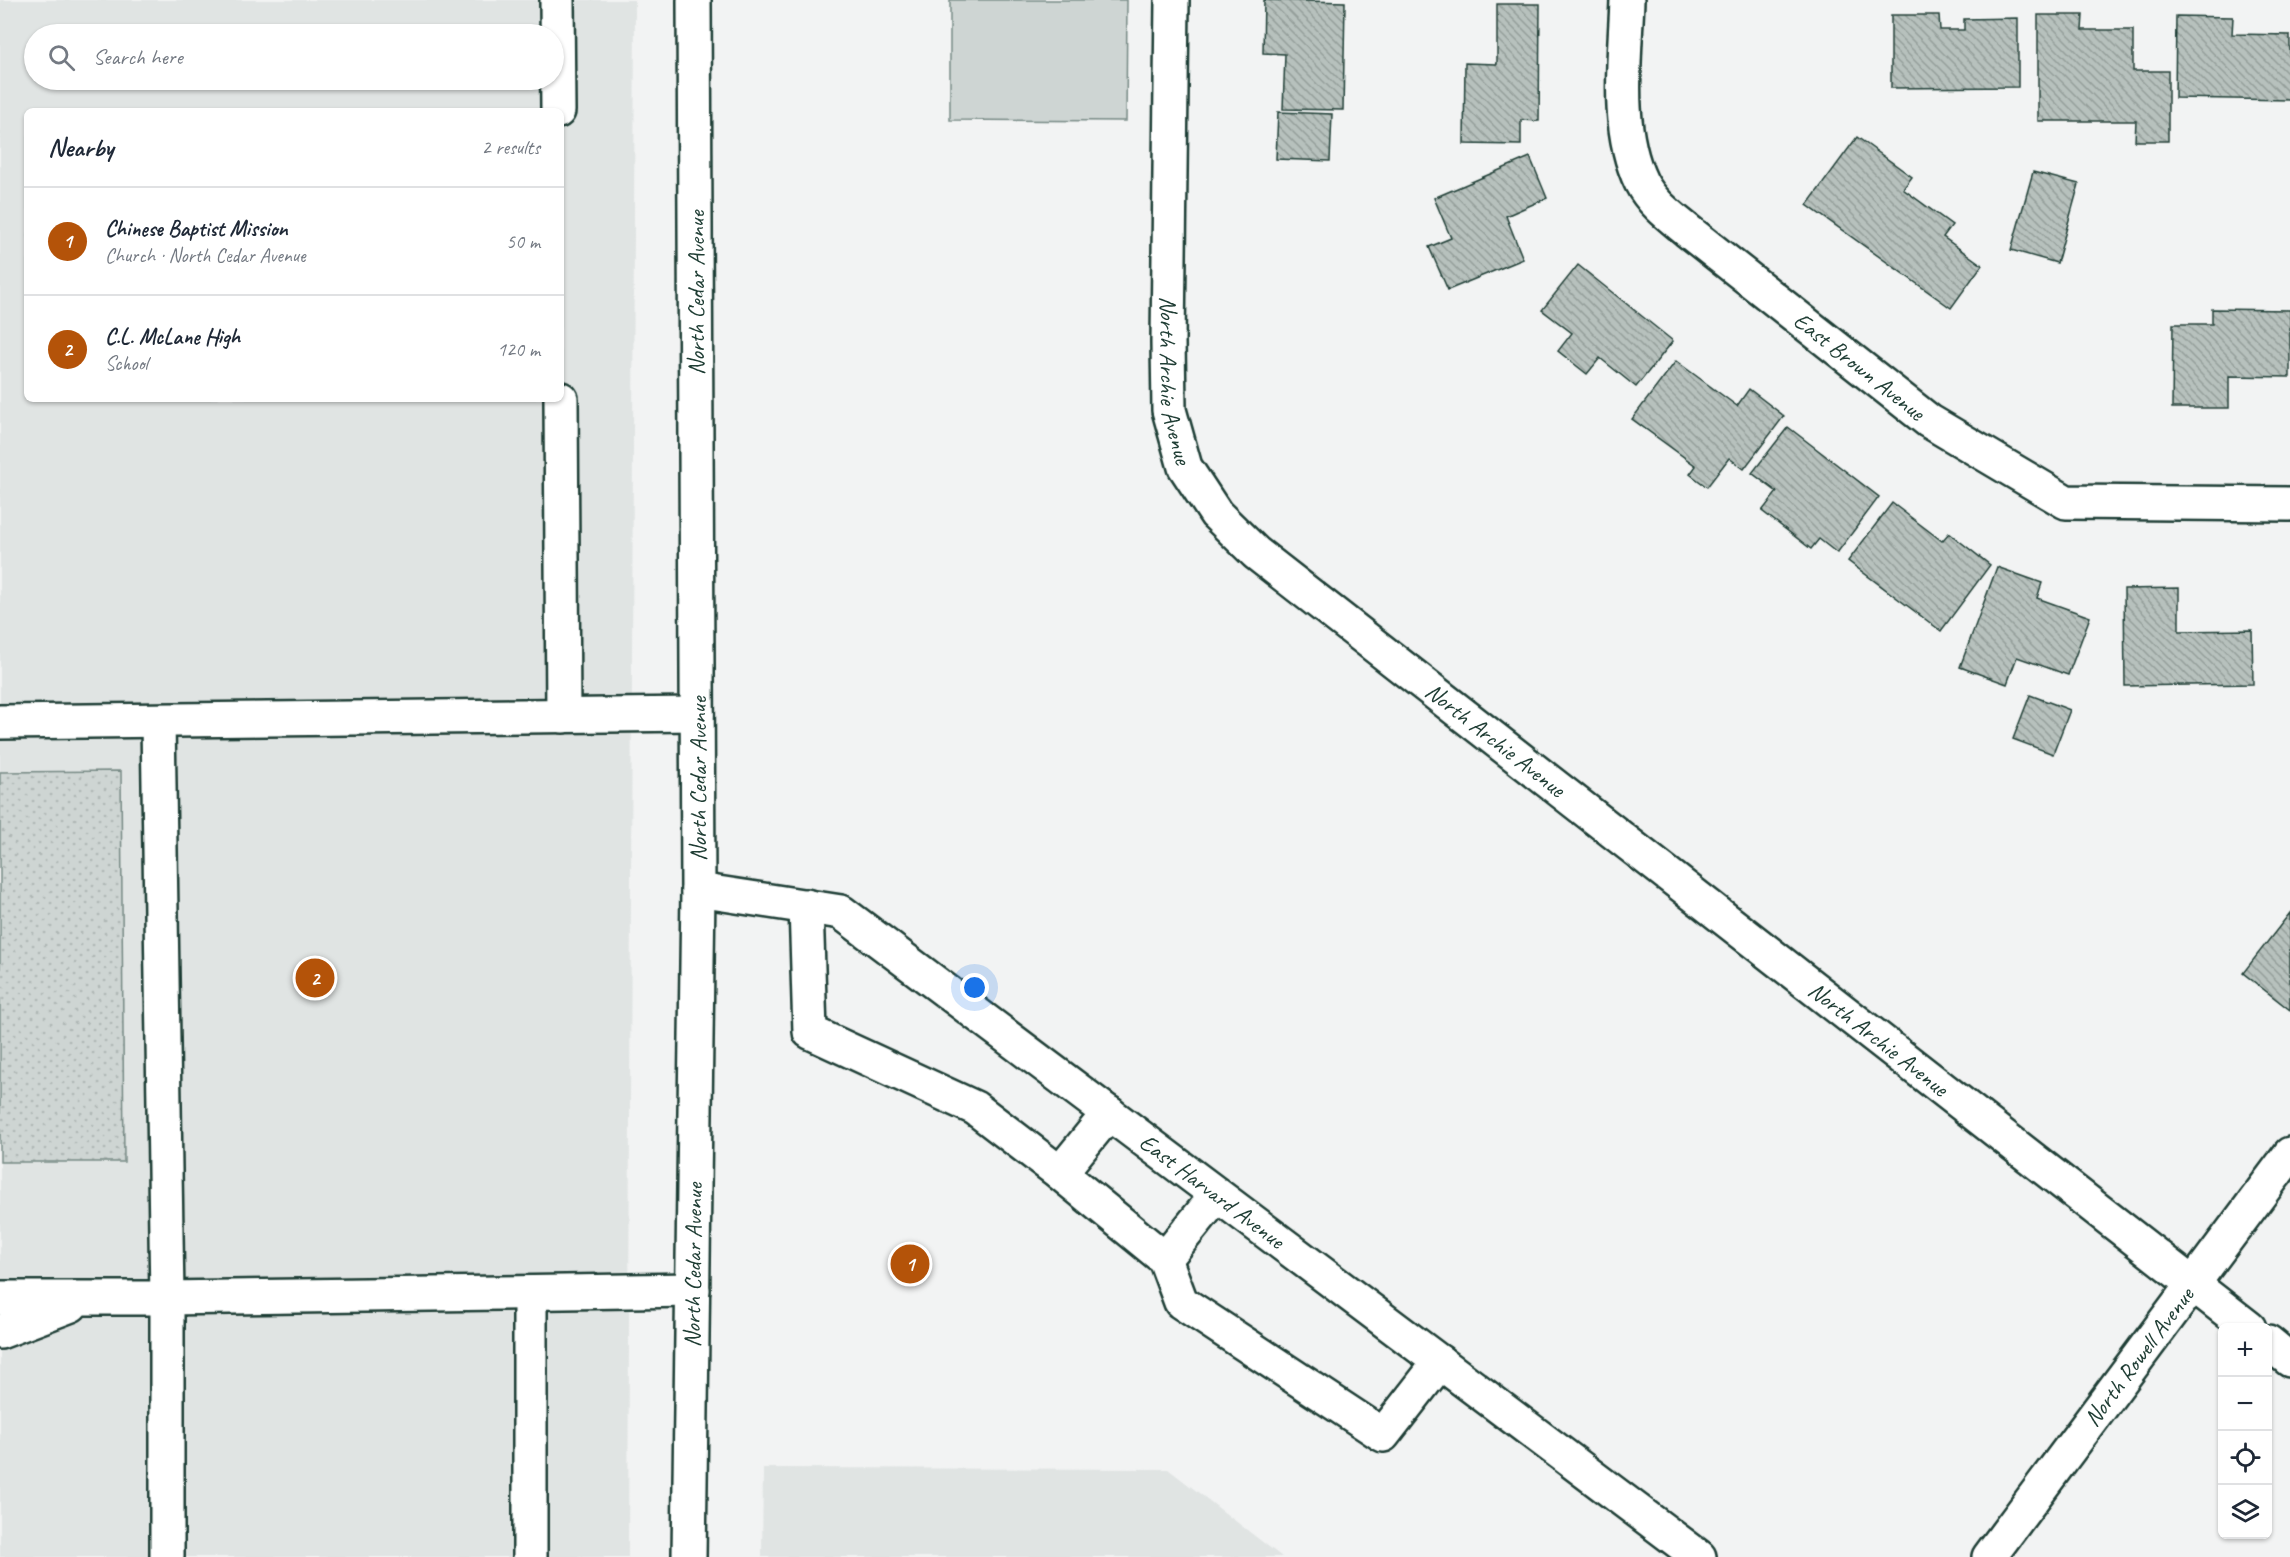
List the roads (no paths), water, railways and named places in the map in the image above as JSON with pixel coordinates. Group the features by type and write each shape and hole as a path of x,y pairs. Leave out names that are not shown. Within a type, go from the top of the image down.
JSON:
{"street":[{"path":"557,0 557,24"},
{"name":"North Cedar Avenue","path":"689,1557 698,890 694,0"},
{"name":"North Archie Avenue","path":"1172,0 1169,410 1185,467 1215,514 1256,553 2243,1323"},
{"name":"East Brown Avenue","path":"1627,0 1624,109 1628,147 1642,183 1662,210 1929,421 2066,502 2290,504"},
{"path":"558,90 558,108"},
{"path":"561,402 563,716"},
{"path":"0,722 697,714"},
{"path":"158,721 167,1298 167,1557"},
{"name":"East Harvard Avenue","path":"698,890 841,912 1699,1557"},
{"path":"806,906 810,1032 975,1108 1060,1173 1165,1259 1181,1302 1383,1435 1440,1362"},
{"path":"1060,1173 1109,1113"},
{"name":"North Rowell Avenue","path":"1989,1557 2290,1154"},
{"path":"1165,1259 1217,1195"},
{"path":"0,1298 167,1298 693,1290"},
{"path":"530,1293 530,1557"},
{"path":"0,1332 90,1298"},
{"path":"2272,1345 2290,1359"}],"place":[{"name":"C.L. McLane High","path":"315,978"},
{"name":"Chinese Baptist Mission","path":"910,1264"}]}
